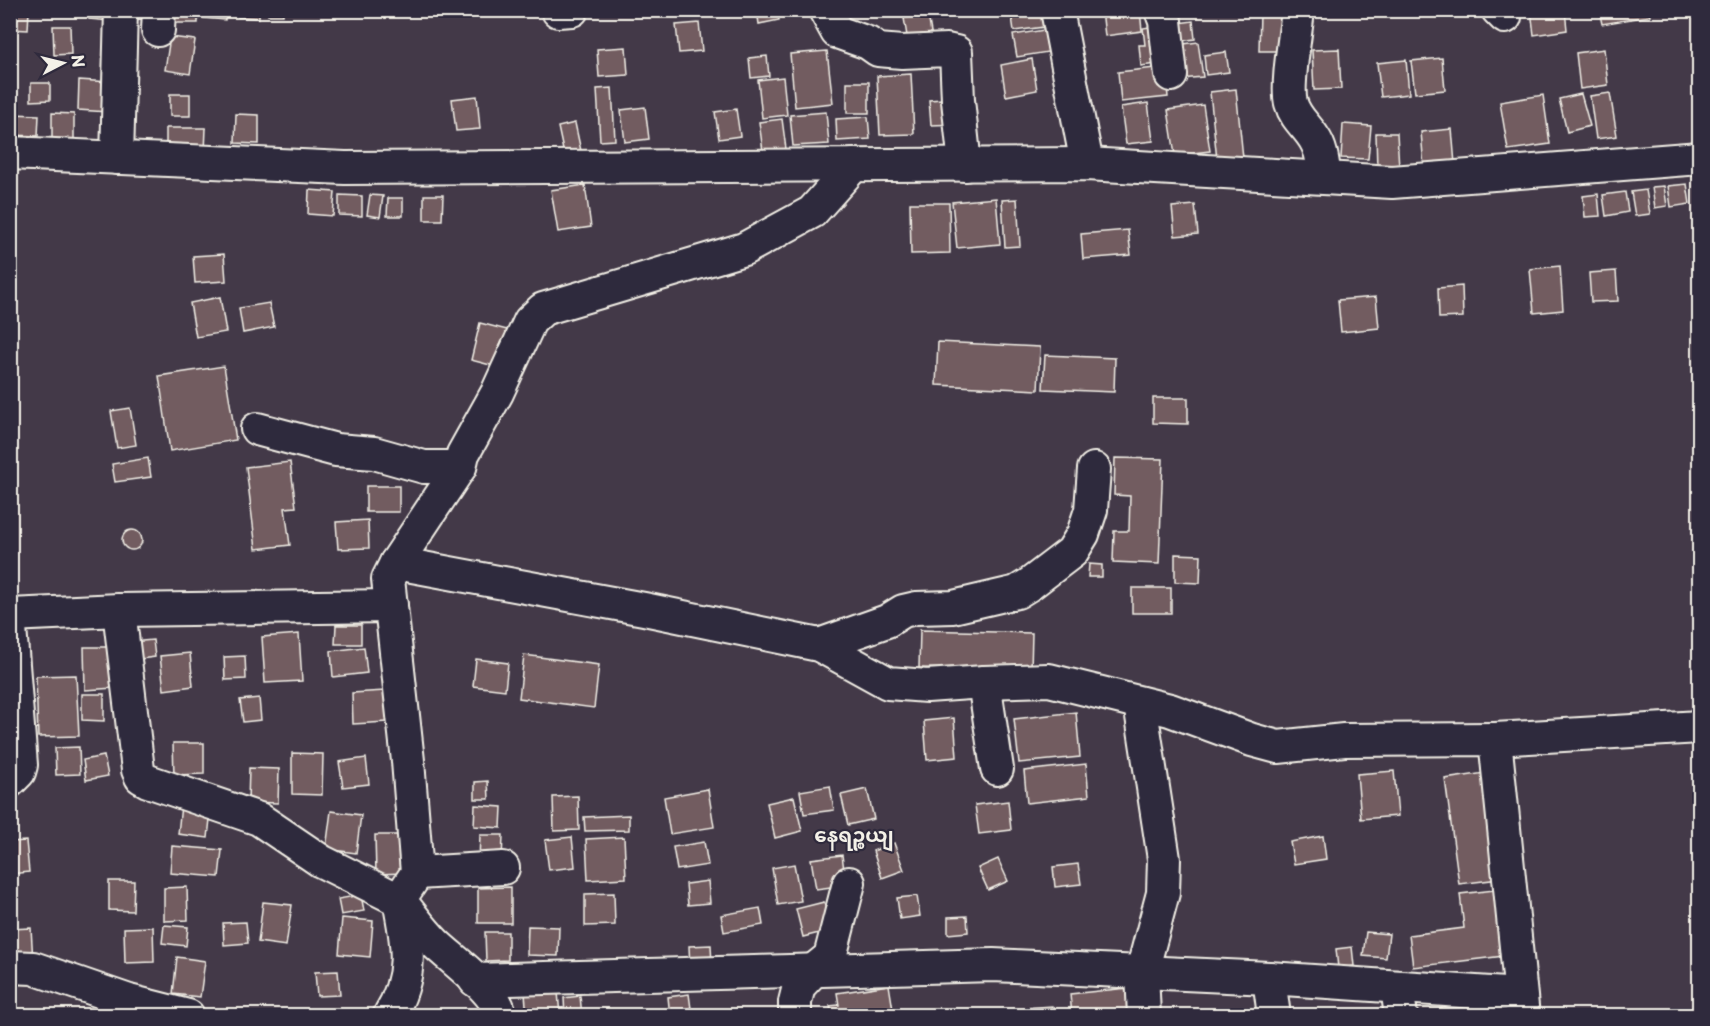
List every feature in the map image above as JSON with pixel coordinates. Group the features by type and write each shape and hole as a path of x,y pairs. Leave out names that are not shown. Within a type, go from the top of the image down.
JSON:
{"street":[{"path":"117,158 121,10"},
{"path":"825,10 837,32 868,43 878,50 956,52 958,100 965,165"},
{"path":"1057,10 1087,164"},
{"path":"1161,10 1165,21 1171,75"},
{"path":"1298,10 1290,79 1291,102 1304,127 1314,138 1321,154 1325,178"},
{"path":"10,153 345,168 1087,164 1392,182 1700,158"},
{"path":"389,1016 402,990 408,969 399,900 417,873 408,761 388,579 396,563 460,467 464,454 497,393 530,321 543,309 744,249 812,212 854,165"},
{"path":"257,429 336,450 374,453 424,467 460,467"},
{"path":"819,645 887,621 903,611 916,608 953,607 1017,592 1030,585 1072,552 1083,534 1090,510 1094,469"},
{"path":"396,563 644,609 819,645 888,683 927,686 1049,680 1170,710 1252,740 1278,747 1344,740 1495,739 1700,727"},
{"path":"10,615 119,610 391,606"},
{"path":"119,610 138,770 141,777 174,791 259,819 321,861 399,900 434,942 492,995 500,1010 500,1016"},
{"path":"10,627 21,765 19,772 10,781"},
{"path":"984,682 997,769"},
{"path":"1140,703 1164,859 1162,893 1142,972 1144,1016"},
{"path":"475,980 993,965 1269,978 1399,1001 1522,1005 1495,739"},
{"path":"417,873 503,868"},
{"path":"795,1016 795,1002 799,986 830,957 849,883"},
{"path":"10,968 33,968 129,1001 188,1016"},
{"path":"1269,978 1274,1016"}],"building":[{"path":"10,10 29,10 28,30 10,29"},
{"path":"89,10 111,10 111,21 89,19"},
{"path":"128,10 143,10 144,19 128,20"},
{"path":"168,10 198,10 198,23 168,23"},
{"path":"205,10 226,10 225,20 204,18"},
{"path":"238,10 259,10 259,18 238,17"},
{"path":"268,10 283,10 283,15 268,15"},
{"path":"757,10 778,10 779,20 759,24"},
{"path":"1011,10 1042,10 1044,27 1014,31"},
{"path":"1102,10 1140,10 1142,31 1105,36"},
{"path":"1531,10 1565,10 1567,30 1534,35"},
{"path":"1599,10 1649,10 1650,16 1602,24"},
{"path":"1260,13 1290,13 1289,51 1259,51"},
{"path":"928,15 932,38 908,42 904,18"},
{"path":"1193,21 1195,39 1172,42 1171,24"},
{"path":"699,23 702,51 679,53 676,25"},
{"path":"1161,25 1165,63 1141,66 1139,45 1145,45 1143,28"},
{"path":"53,26 70,26 71,54 54,55"},
{"path":"1044,30 1048,52 1017,57 1013,35"},
{"path":"170,37 195,40 190,74 165,70"},
{"path":"1198,42 1203,77 1180,79 1176,45"},
{"path":"626,47 628,75 599,77 597,49"},
{"path":"1339,49 1341,89 1314,90 1312,50"},
{"path":"1604,49 1608,85 1580,89 1576,53"},
{"path":"827,51 833,103 795,107 790,54"},
{"path":"1226,52 1229,72 1206,75 1204,55"},
{"path":"767,56 769,76 751,78 749,58"},
{"path":"1442,58 1445,90 1415,93 1411,61"},
{"path":"1032,59 1037,90 1006,96 1001,65"},
{"path":"1406,60 1409,94 1381,97 1377,63"},
{"path":"1165,67 1168,97 1121,102 1118,72"},
{"path":"911,74 914,134 880,135 877,76"},
{"path":"783,77 787,115 762,118 758,80"},
{"path":"79,80 109,82 108,112 78,110"},
{"path":"847,82 869,82 869,113 847,113"},
{"path":"31,83 50,83 50,100 31,101"},
{"path":"612,88 615,140 600,141 597,89"},
{"path":"1236,89 1243,158 1217,160 1210,92"},
{"path":"1610,93 1617,136 1596,139 1590,96"},
{"path":"170,94 190,94 190,116 170,116"},
{"path":"1581,94 1590,126 1567,132 1559,99"},
{"path":"1543,95 1550,144 1508,150 1500,102"},
{"path":"477,96 480,129 456,131 452,99"},
{"path":"956,98 958,124 931,125 929,100"},
{"path":"1148,103 1153,141 1126,144 1121,107"},
{"path":"1203,105 1210,151 1175,155 1168,110"},
{"path":"645,107 649,139 625,142 621,110"},
{"path":"736,109 740,136 719,139 715,112"},
{"path":"826,112 829,144 793,146 790,115"},
{"path":"52,113 74,114 74,143 52,143"},
{"path":"10,114 39,115 38,136 10,135"},
{"path":"236,114 259,115 259,144 235,143"},
{"path":"868,117 870,139 837,141 836,119"},
{"path":"782,119 786,149 763,151 759,122"},
{"path":"575,123 581,151 564,155 558,127"},
{"path":"1343,124 1371,126 1368,159 1341,158"},
{"path":"166,128 206,128 205,152 166,152"},
{"path":"1452,129 1455,164 1424,167 1421,132"},
{"path":"1376,133 1397,133 1399,168 1377,169"},
{"path":"1687,184 1690,204 1671,207 1668,186"},
{"path":"585,185 591,227 558,232 551,190"},
{"path":"1664,186 1667,206 1655,208 1652,187"},
{"path":"309,190 335,192 333,216 308,214"},
{"path":"1646,190 1650,214 1635,216 1631,192"},
{"path":"1625,192 1628,212 1606,216 1603,195"},
{"path":"1598,194 1600,216 1585,217 1583,196"},
{"path":"339,195 362,196 362,216 339,215"},
{"path":"370,195 383,196 380,217 367,215"},
{"path":"424,195 443,195 442,220 424,220"},
{"path":"388,198 403,198 403,216 387,216"},
{"path":"996,198 1000,244 957,248 952,202"},
{"path":"1017,199 1020,246 1005,247 1002,200"},
{"path":"910,203 949,203 950,253 911,254"},
{"path":"1195,205 1198,234 1175,236 1172,207"},
{"path":"1128,230 1131,255 1083,259 1081,234"},
{"path":"224,254 226,281 195,283 193,256"},
{"path":"1560,266 1563,310 1534,313 1530,269"},
{"path":"1616,271 1618,301 1591,302 1589,273"},
{"path":"1462,286 1463,317 1439,318 1438,288"},
{"path":"220,297 226,332 196,337 190,303"},
{"path":"1376,297 1379,328 1341,332 1338,300"},
{"path":"269,303 274,327 243,333 239,308"},
{"path":"480,323 511,331 502,368 471,360"},
{"path":"938,342 1040,347 1038,390 936,385"},
{"path":"1045,355 1115,358 1114,392 1043,389"},
{"path":"224,366 236,440 170,451 159,376"},
{"path":"1153,398 1188,398 1188,424 1153,423"},
{"path":"130,408 136,445 117,448 111,411"},
{"path":"148,458 151,477 115,482 112,464"},
{"path":"1115,458 1163,459 1159,564 1113,562 1114,531 1129,531 1130,496 1114,495"},
{"path":"290,462 296,507 285,508 290,545 256,549 246,467"},
{"path":"366,486 399,486 399,512 366,512"},
{"path":"368,520 369,548 338,549 336,522"},
{"path":"132,530 139,533 142,540 139,547 132,550 125,547 122,540 125,533"},
{"path":"1175,554 1201,555 1200,583 1175,582"},
{"path":"1089,564 1102,565 1102,577 1088,577"},
{"path":"1132,588 1171,588 1171,613 1132,613"},
{"path":"336,625 361,625 361,644 335,644"},
{"path":"920,630 1032,633 1031,670 919,668"},
{"path":"299,634 302,681 265,683 262,637"},
{"path":"153,640 155,657 133,660 131,642"},
{"path":"84,647 113,647 114,688 85,690"},
{"path":"364,647 367,673 333,677 331,651"},
{"path":"190,653 193,686 164,690 160,656"},
{"path":"524,655 599,665 594,708 519,698"},
{"path":"245,656 246,679 225,680 224,657"},
{"path":"476,659 508,663 505,690 473,686"},
{"path":"76,675 79,736 38,737 36,676"},
{"path":"385,691 387,722 353,724 352,693"},
{"path":"82,694 104,694 104,721 82,720"},
{"path":"259,698 261,720 243,722 240,700"},
{"path":"1076,712 1080,757 1019,763 1014,719"},
{"path":"954,718 957,757 927,760 924,721"},
{"path":"173,743 204,743 204,774 174,775"},
{"path":"79,747 80,774 56,775 55,748"},
{"path":"292,753 323,754 322,795 292,794"},
{"path":"104,756 108,776 86,780 83,760"},
{"path":"366,758 369,784 343,787 339,762"},
{"path":"1086,764 1089,796 1027,803 1024,771"},
{"path":"249,768 279,769 278,803 248,802"},
{"path":"1394,771 1398,816 1361,819 1357,774"},
{"path":"1485,773 1499,879 1459,884 1445,779"},
{"path":"488,781 489,799 475,799 475,782"},
{"path":"830,786 834,810 804,814 800,791"},
{"path":"708,789 714,827 670,834 664,797"},
{"path":"867,789 874,819 848,825 841,795"},
{"path":"578,796 579,830 554,831 553,797"},
{"path":"794,797 802,831 775,838 767,803"},
{"path":"1008,801 1011,830 979,834 975,805"},
{"path":"181,805 211,809 208,838 178,834"},
{"path":"475,805 502,807 501,828 474,826"},
{"path":"331,811 361,815 356,853 326,849"},
{"path":"629,815 629,830 585,831 584,817"},
{"path":"375,835 404,835 405,873 376,874"},
{"path":"480,835 503,835 502,861 479,861"},
{"path":"1323,836 1326,859 1294,864 1290,842"},
{"path":"572,837 575,867 549,870 545,840"},
{"path":"624,837 626,878 588,880 586,839"},
{"path":"26,841 29,872 10,874 10,842"},
{"path":"704,842 708,865 677,870 673,847"},
{"path":"894,843 904,870 882,878 873,851"},
{"path":"172,846 222,850 219,877 170,873"},
{"path":"842,855 846,885 816,889 811,859"},
{"path":"998,859 1008,881 988,890 978,868"},
{"path":"794,864 801,901 778,905 772,868"},
{"path":"1078,864 1081,884 1055,887 1053,867"},
{"path":"109,881 134,881 133,911 109,910"},
{"path":"708,881 710,903 688,905 686,884"},
{"path":"187,887 188,920 164,921 164,888"},
{"path":"511,887 511,923 478,923 478,888"},
{"path":"1503,889 1512,955 1413,967 1409,935 1464,928 1460,894"},
{"path":"614,893 615,925 585,926 585,894"},
{"path":"361,895 364,911 341,915 338,899"},
{"path":"917,896 920,916 900,919 897,898"},
{"path":"263,902 292,905 286,946 258,942"},
{"path":"824,902 831,930 803,937 796,909"},
{"path":"760,908 763,925 724,932 721,915"},
{"path":"967,916 968,932 948,934 948,917"},
{"path":"342,918 373,921 370,957 339,954"},
{"path":"246,922 248,943 224,945 223,923"},
{"path":"164,925 188,927 186,946 162,943"},
{"path":"528,926 559,927 558,956 527,955"},
{"path":"153,927 154,962 125,963 124,928"},
{"path":"31,928 33,961 10,963 10,929"},
{"path":"485,932 508,932 508,960 486,961"},
{"path":"1366,932 1389,934 1386,958 1363,956"},
{"path":"711,945 712,965 690,967 689,946"},
{"path":"1352,947 1354,966 1338,968 1336,949"},
{"path":"177,957 205,961 200,997 173,994"},
{"path":"338,971 340,995 317,996 315,972"},
{"path":"889,985 894,1016 832,1016 830,1006 839,1005 837,993"},
{"path":"1128,988 1130,1016 1072,1016 1070,994"},
{"path":"558,992 560,1016 527,1016 525,994"},
{"path":"689,994 692,1016 670,1016 668,997"},
{"path":"580,996 582,1016 565,1016 564,998"},
{"path":"1052,1006 1053,1016 1026,1016 1025,1008"},
{"path":"960,1010 961,1016 919,1016 919,1011"}],"district":[{"name":"နေရဉ္စယျ","path":"854,834"}]}
